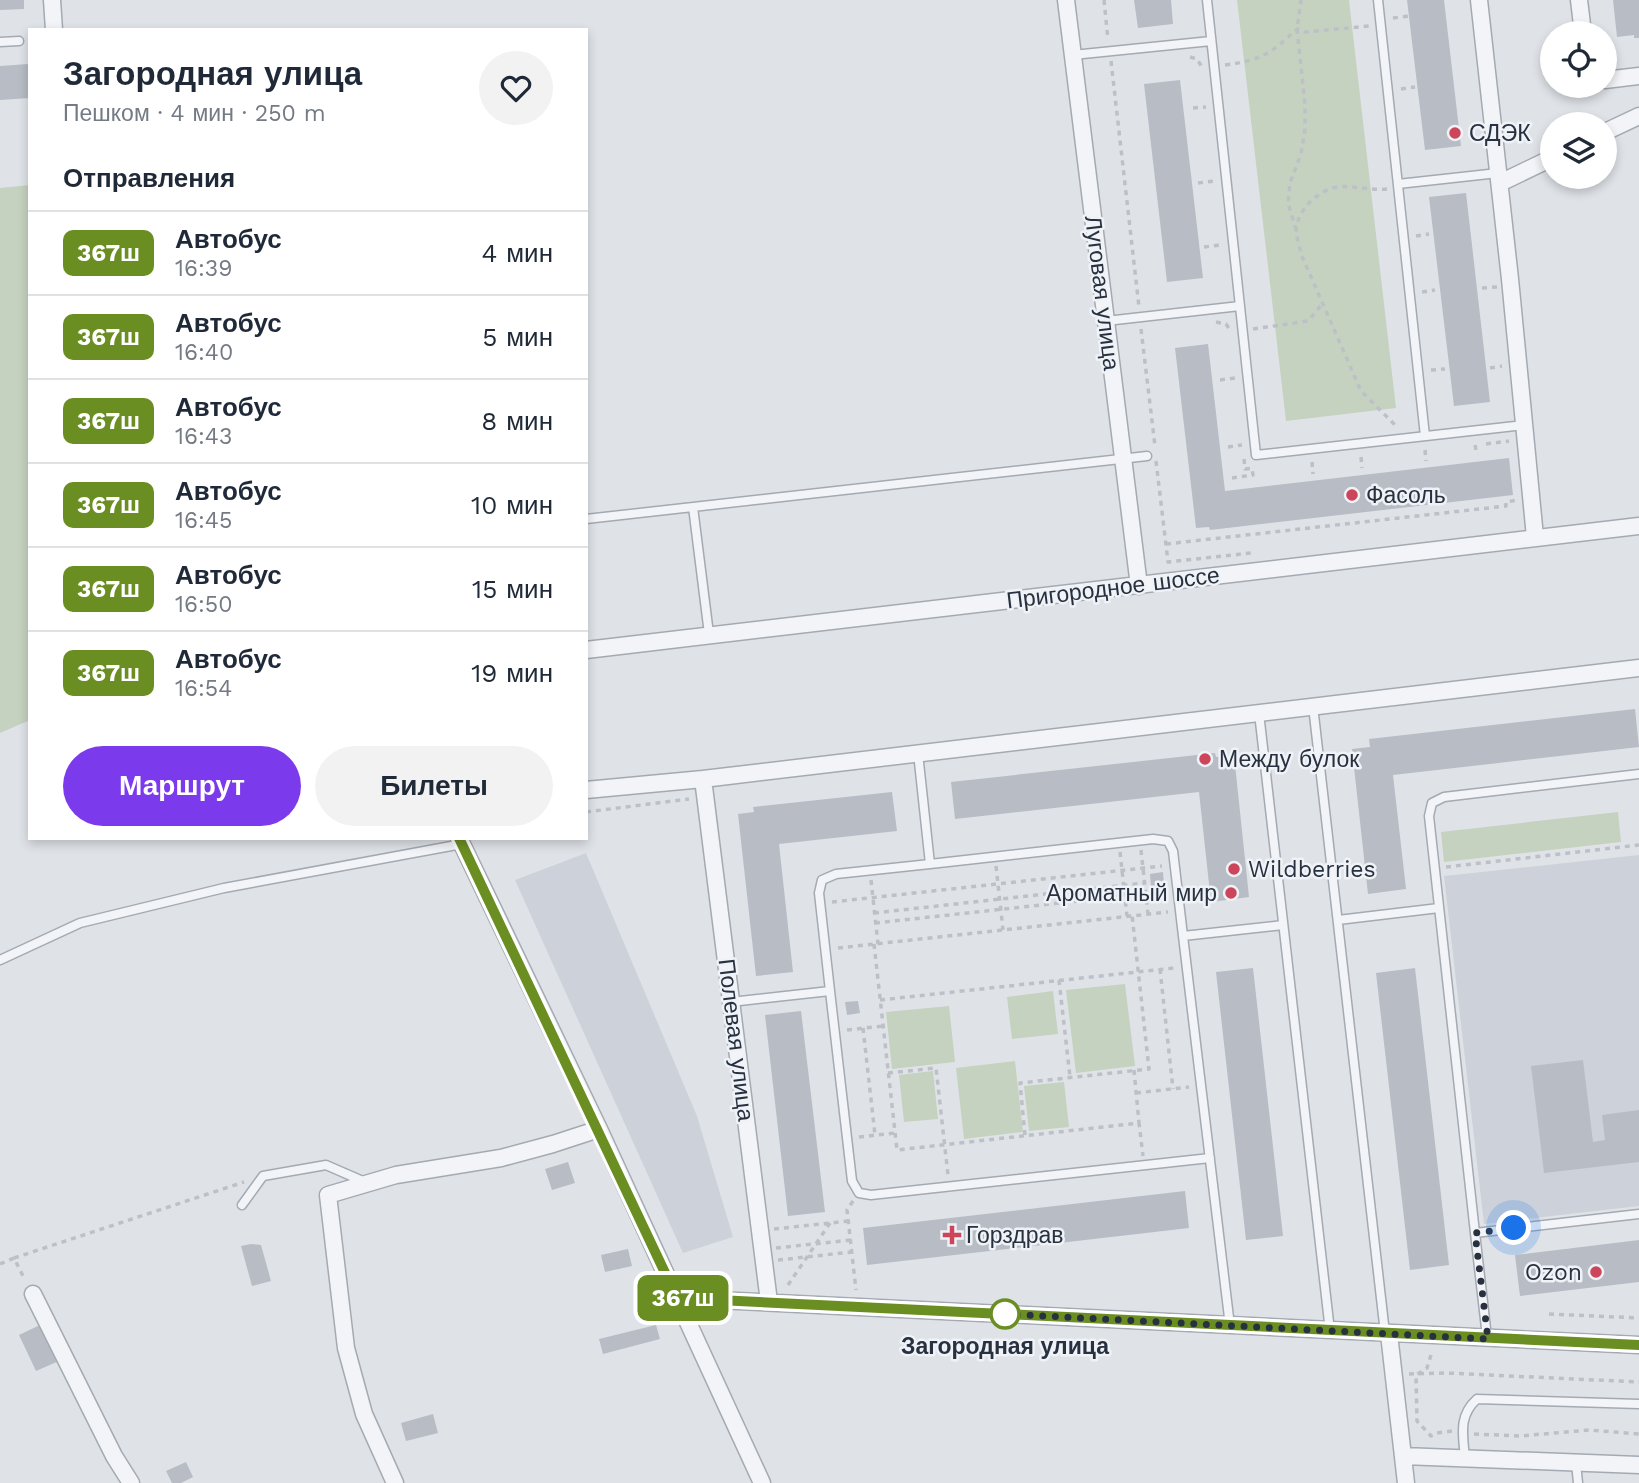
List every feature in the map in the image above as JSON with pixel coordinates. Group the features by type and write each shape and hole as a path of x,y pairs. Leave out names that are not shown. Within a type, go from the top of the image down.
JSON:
{"street":[{"path":"52,0 54,28"},
{"name":"Луговая улица","path":"1066,0 1139,586"},
{"path":"1479,0 1535,537"},
{"path":"1579,0 1582,21"},
{"path":"1617,79 1639,76"},
{"path":"1617,126 1639,116"},
{"path":"1499,178 1540,163"},
{"name":"Пригородное шоссе","path":"588,650 1639,526"},
{"path":"588,790 703,779 1639,667"},
{"name":"Полевая улица","path":"703,779 769,1302"},
{"path":"460,841 598,1129 762,1483"},
{"path":"395,1483 364,1414 346,1348 328,1195 396,1175 501,1158 598,1129"},
{"path":"33,1294 114,1456 131,1483"},
{"path":"677,1298 1639,1345"},
{"path":"1387,1334 1406,1483"},
{"path":"1403,1456 1639,1465"}],"lane":[{"path":"1207,0 1256,455 1425,436 1523,432"},
{"path":"1378,0 1425,436"},
{"path":"0,42 19,41"},
{"path":"1073,55 1211,41"},
{"path":"1398,186 1499,178"},
{"path":"1106,321 1240,306"},
{"path":"588,519 1147,456"},
{"path":"693,507 709,634"},
{"path":"1313,706 1387,1334"},
{"path":"1259,713 1330,1331"},
{"path":"918,753 930,864"},
{"path":"1488,1339 1429,816 1432,803 1444,797 1639,774"},
{"path":"0,960 80,923 224,888 460,841"},
{"path":"1210,1158 872,1195 859,1193 852,1181 820,904 822,880 836,874 1119,843 1168,841 1173,851 1174,864 1187,966 1201,1086 1210,1158 1230,1326"},
{"path":"1338,920 1439,908"},
{"path":"1183,936 1283,925"},
{"path":"731,1002 830,991"},
{"path":"242,1205 263,1176 326,1165 368,1183"},
{"path":"1475,1233 1639,1214"},
{"path":"1465,1458 1462,1425 1467,1408 1477,1399 1639,1404"},
{"path":"1576,1463 1578,1483"}],"path":[{"path":"1301,0 1297,29 1305,129 1301,154 1290,183 1288,203 1301,254 1361,391 1395,423 1403,438 1405,452 1425,450 1426,461"},
{"path":"1297,29 1305,32 1393,23 1392,9"},
{"path":"1393,18 1409,16"},
{"path":"1190,57 1202,65 1214,66 1250,62 1264,57 1297,29"},
{"path":"1111,65 1124,63"},
{"path":"1202,65 1203,79"},
{"path":"1402,101 1401,89 1415,88"},
{"path":"1193,108 1206,107 1207,119"},
{"path":"1198,183 1214,181 1212,169"},
{"path":"1296,232 1299,219 1320,191 1337,187 1367,190 1398,186"},
{"path":"1415,225 1417,245"},
{"path":"1416,236 1429,234"},
{"path":"1203,247 1220,245"},
{"path":"1421,282 1422,292 1435,290"},
{"path":"1482,288 1499,286"},
{"path":"1242,330 1308,320 1323,303"},
{"path":"1139,306 1152,305"},
{"path":"1205,323 1226,324 1230,334"},
{"path":"1490,368 1507,366"},
{"path":"1220,380 1235,378 1234,367"},
{"path":"1432,382 1431,370 1445,369"},
{"path":"1463,446 1523,432"},
{"path":"1227,447 1242,445"},
{"path":"1475,445 1477,455"},
{"path":"1349,458 1372,456"},
{"path":"1244,457 1245,469 1264,467"},
{"path":"1361,457 1362,468"},
{"path":"1300,463 1312,462 1313,474"},
{"path":"1232,478 1253,475 1252,468"},
{"path":"1166,544 1506,506 1506,502 1527,499"},
{"path":"588,812 705,797"},
{"path":"1140,841 1148,914"},
{"path":"1026,1135 1020,1083 1149,1069 1119,843"},
{"path":"1435,868 1639,845"},
{"path":"995,857 1003,930"},
{"path":"820,904 1174,864"},
{"path":"870,871 880,1000 897,1150 1139,1123"},
{"path":"874,913 1145,883"},
{"path":"875,923 1124,896"},
{"path":"825,949 1180,910"},
{"path":"880,1000 1187,966"},
{"path":"1160,969 1173,1089"},
{"path":"1059,980 1070,1077"},
{"path":"835,1031 883,1026"},
{"path":"863,1028 875,1135"},
{"path":"888,1073 936,1068 949,1187"},
{"path":"1134,1070 1144,1165"},
{"path":"1136,1093 1201,1086"},
{"path":"847,1138 895,1133"},
{"path":"0,1264 263,1176"},
{"path":"856,1290 847,1210 859,1193"},
{"path":"769,1230 849,1221"},
{"path":"788,1285 830,1223"},
{"path":"771,1249 851,1240"},
{"path":"772,1260 852,1252"},
{"path":"14,1258 33,1294"},
{"path":"1549,1314 1639,1318"},
{"path":"1416,1374 1427,1368 1431,1355"},
{"path":"1393,1373 1639,1382"},
{"path":"1416,1374 1417,1421 1431,1436 1437,1433 1462,1432 1520,1436 1589,1430 1639,1434"}],"shaded area":[{"path":"586,853 697,1116 733,1237 683,1253 515,880"},
{"path":"1639,855 1639,1206 1484,1224 1444,876"}],"green space":[{"path":"1237,0 1349,0 1396,408 1286,421"},
{"path":"28,185 28,721 0,733 0,188"},
{"path":"1618,812 1621,842 1444,862 1441,832"},
{"path":"1125,984 1135,1066 1076,1073 1066,990"},
{"path":"1053,991 1058,1034 1012,1039 1007,997"},
{"path":"949,1006 955,1062 892,1069 886,1012"},
{"path":"1015,1061 1023,1132 964,1139 956,1068"},
{"path":"933,1071 938,1119 904,1122 899,1075"},
{"path":"1064,1082 1069,1127 1029,1131 1024,1086"}],"building":[{"path":"0,0 24,0 24,9 0,10"},
{"path":"1134,0 1171,0 1173,24 1138,28"},
{"path":"1407,0 1444,0 1461,146 1425,150"},
{"path":"1613,0 1639,0 1639,38 1634,38 1634,35 1617,37"},
{"path":"28,64 28,98 0,100 0,66"},
{"path":"1180,80 1203,278 1167,282 1144,84"},
{"path":"1466,193 1490,402 1454,406 1429,197"},
{"path":"1208,344 1225,491 1509,458 1513,495 1210,530 1209,527 1196,528 1175,348"},
{"path":"1635,709 1639,747 1393,775 1406,889 1368,894 1352,749 1370,747 1369,739"},
{"path":"1215,753 1216,757 1234,755 1249,897 1211,902 1199,792 955,819 951,782"},
{"path":"892,792 897,831 779,844 793,972 756,976 738,814 754,812 753,807"},
{"path":"1163,872 1164,885 1151,886 1150,874"},
{"path":"1253,968 1283,1236 1246,1240 1216,972"},
{"path":"1415,968 1449,1265 1410,1270 1376,973"},
{"path":"858,1001 860,1013 847,1015 845,1002"},
{"path":"801,1011 825,1212 788,1216 765,1015"},
{"path":"1583,1060 1593,1142 1605,1140 1602,1115 1639,1110 1639,1162 1544,1173 1531,1066"},
{"path":"568,1162 575,1183 552,1190 545,1169"},
{"path":"1185,1191 1189,1228 867,1265 863,1228"},
{"path":"1639,1240 1639,1282 1520,1296 1515,1255"},
{"path":"261,1245 271,1281 252,1286 241,1246"},
{"path":"628,1249 632,1266 605,1272 601,1255"},
{"path":"42,1324 59,1361 36,1371 19,1335"},
{"path":"656,1325 660,1339 603,1354 599,1339"},
{"path":"433,1414 438,1433 406,1441 401,1423"},
{"path":"186,1462 193,1477 181,1483 172,1483 166,1471"}],"bus line":[{"name":"367ш","path":"460,840 677,1298 1639,1345"}],"place":[{"name":"СДЭК","path":"1455,133"},
{"name":"Фасоль","path":"1352,495"},
{"name":"Между булок","path":"1205,759"},
{"name":"Wildberries","path":"1234,869"},
{"name":"Ароматный мир","path":"1231,893"},
{"name":"Горздрав","path":"952,1235"},
{"name":"Ozon","path":"1596,1272"},
{"name":"Загородная улица","path":"1005,1314"}],"route":[{"path":"1005,1314 1488,1339 1475,1233 1514,1228"}]}
